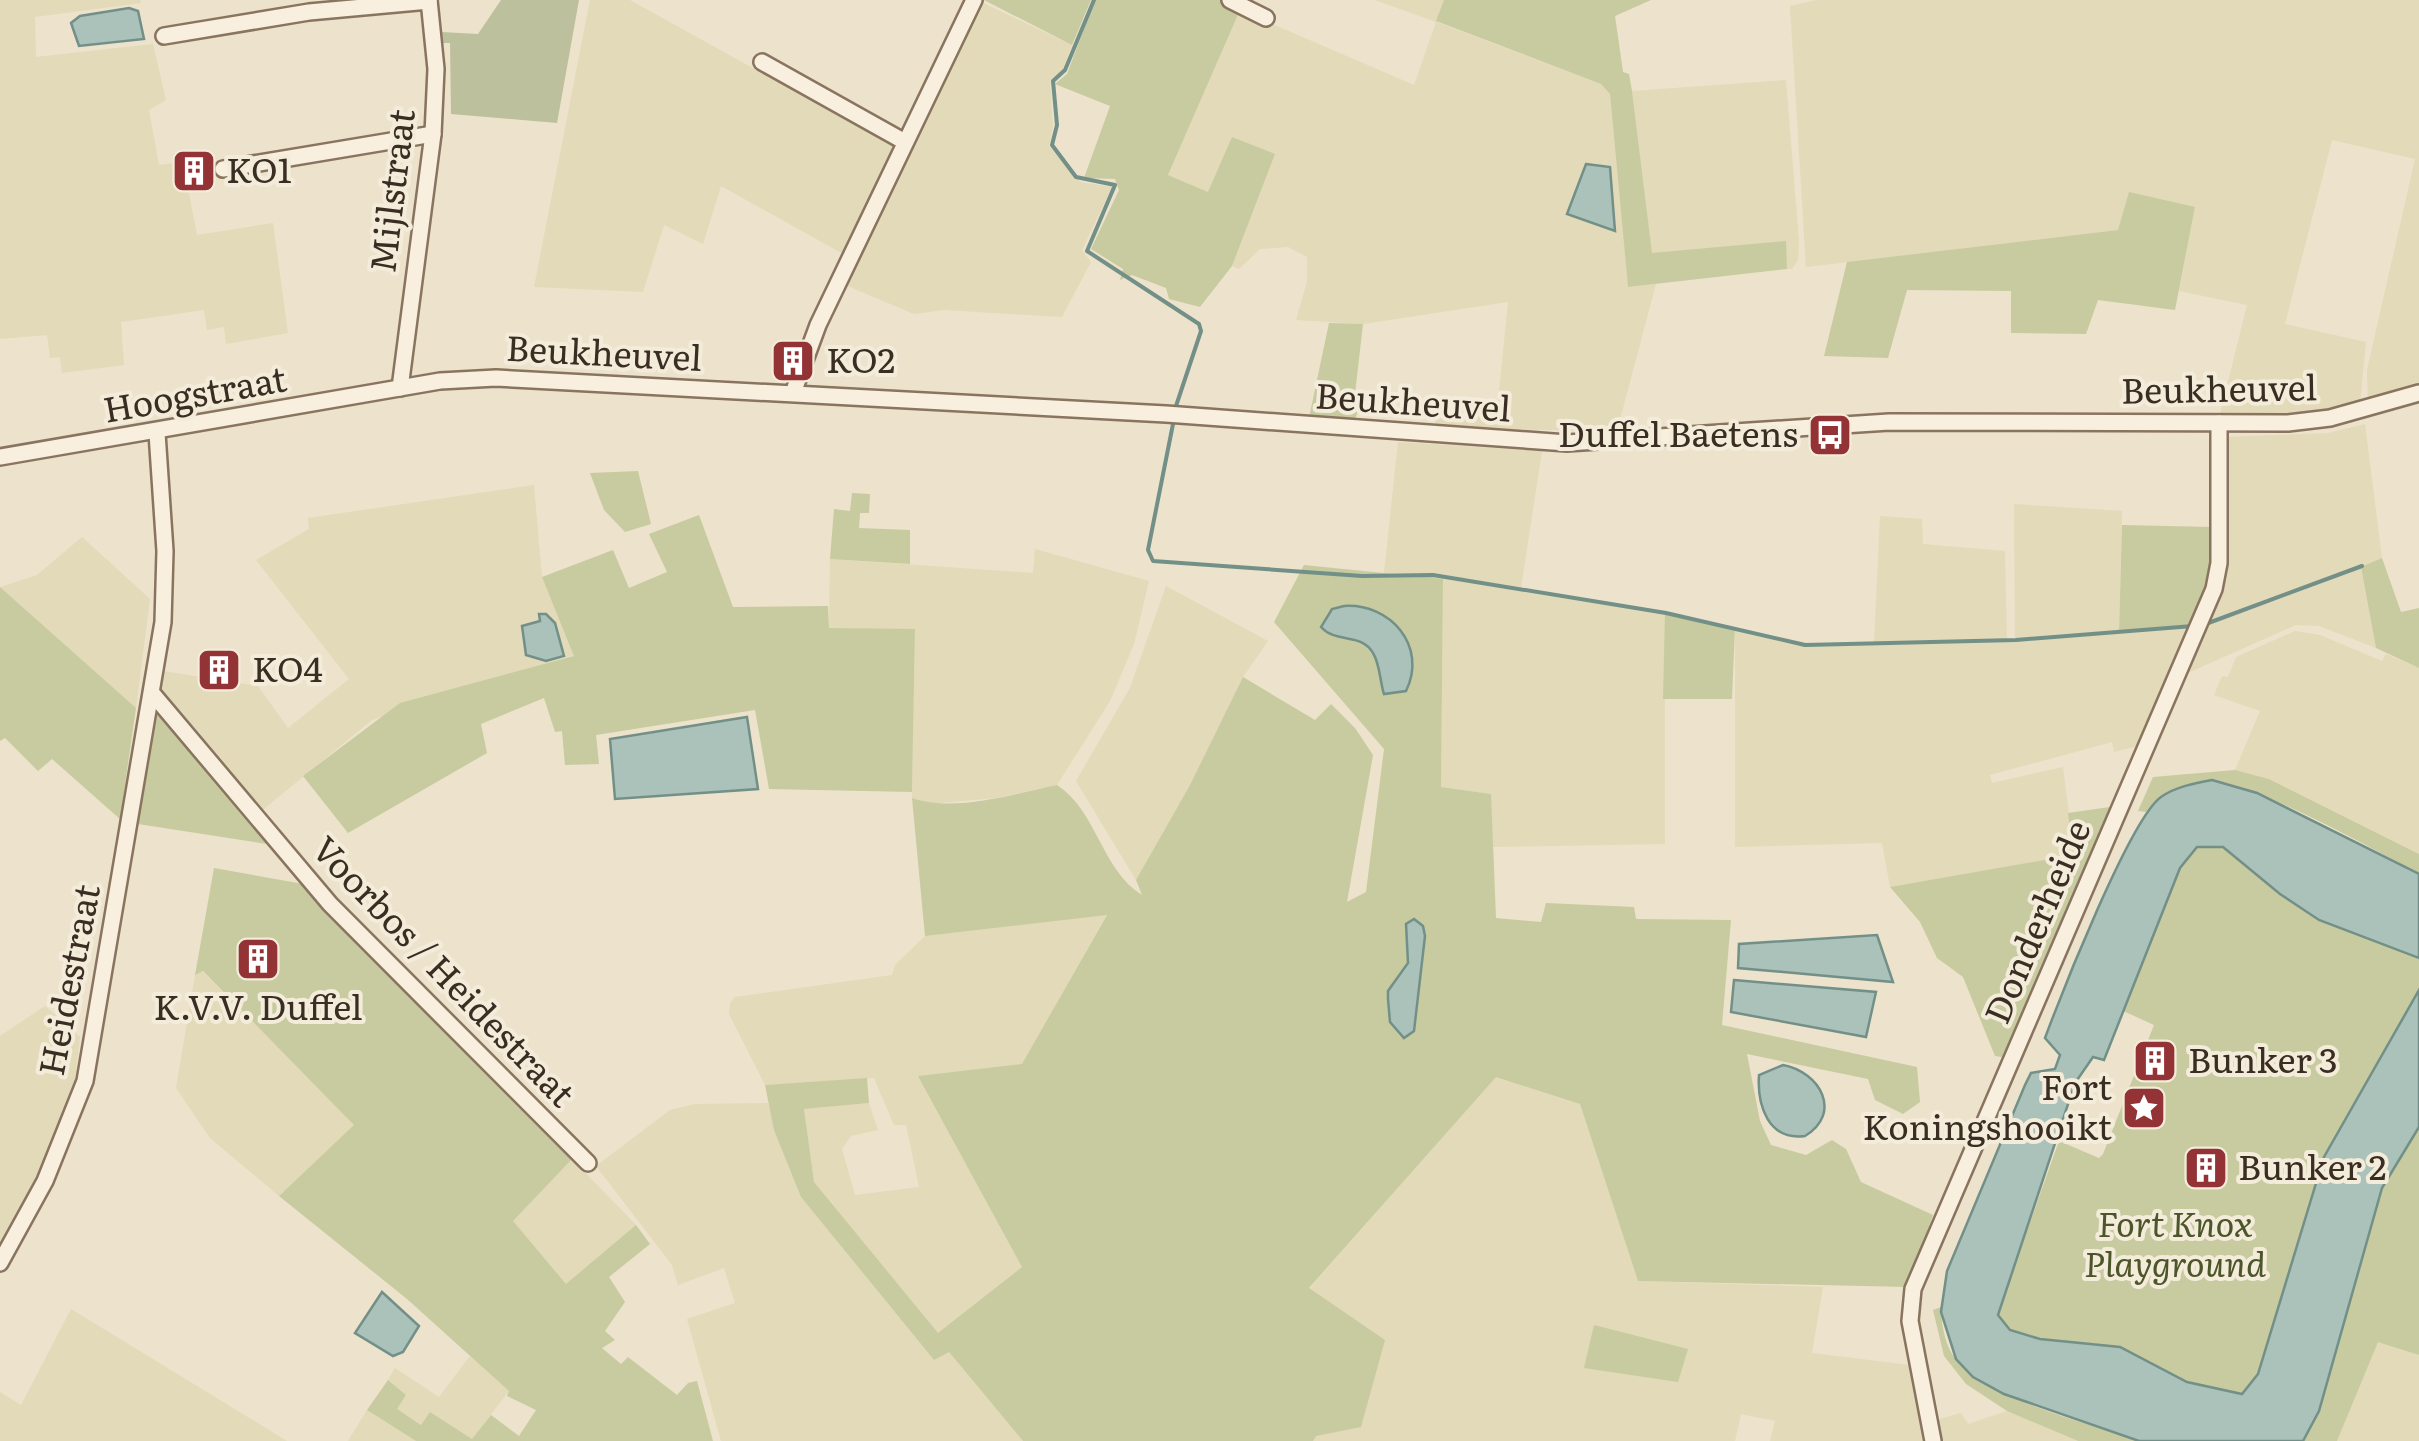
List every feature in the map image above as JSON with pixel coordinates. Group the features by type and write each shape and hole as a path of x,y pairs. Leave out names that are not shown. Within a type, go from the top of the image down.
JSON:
{"street":[{"path":"164,36 309,12 429,0"},
{"name":"Mijlstraat","path":"400,388 433,134 436,70 429,0"},
{"path":"794,392 818,325 974,0"},
{"path":"1230,0 1266,18"},
{"path":"762,62 905,142"},
{"path":"222,168 433,134"},
{"name":"Beukheuvel","path":"400,388 496,378 794,392 1567,443 1889,422 2219,423 2330,418 2419,394"},
{"name":"Hoogstraat","path":"0,457 400,388"},
{"name":"Donderheide","path":"1933,1441 1910,1321 1913,1289 2214,588 2219,563 2219,423"},
{"name":"Heidestraat","path":"0,1264 46,1181 84,1081 163,622 165,551 157,432"},
{"name":"Voorbos / Heidestraat","path":"152,693 330,904 588,1163"}],"shaded area":[{"path":"0,0 140,0 141,3 35,17 36,57 153,44 166,100 149,110 159,165 183,162 197,235 273,223 288,333 226,344 224,327 207,330 204,310 121,322 124,365 62,373 60,357 50,358 47,335 0,339"},
{"path":"590,0 630,0 897,148 845,255 721,186 703,244 664,225 643,292 534,287"},
{"path":"977,0 1072,45 1062,71 1050,81 1053,126 1049,146 1080,182 1112,187 1082,250 1091,262 1062,317 944,310 914,314 845,285"},
{"path":"1375,0 1444,0 1437,22 1601,84 1610,94 1628,287 1656,284 1617,431 1435,428 1438,397 1498,401 1508,302 1363,324 1296,320 1307,282 1307,257 1288,247 1260,249 1239,269 1232,266 1275,154 1208,192 1168,175 1240,10 1414,85 1436,22"},
{"path":"1817,0 2419,0 2419,385 2368,402 2367,370 2415,159 2332,140 2285,324 2366,342 2360,404 2290,415 2220,414 2247,305 2179,291 2195,207 2118,230 1806,267 1790,6"},
{"path":"1786,80 1799,241 1798,260 1792,269 1787,269 1785,242 1652,254 1632,91"},
{"path":"2365,424 2382,558 2361,568 2376,648 2319,626 2296,625 2190,672 2186,667 2212,619 2222,585 2225,437 2328,433"},
{"path":"1398,442 1542,451 1521,588 1665,613 1665,844 1491,847 1491,794 1441,787 1443,580 1384,573"},
{"path":"534,485 542,577 575,655 372,720 259,813 159,693 163,671 258,686 288,728 349,679 256,560 309,529 308,518"},
{"path":"2014,504 2122,511 2119,632 2193,627 2142,745 2114,752 2112,742 1990,775 1992,783 2063,767 2074,855 1890,887 1882,843 1735,847 1735,627 1812,644 1874,642 1880,516 1922,519 1923,544 2005,551 2007,639 2015,639"},
{"path":"82,537 150,599 136,708 0,587 37,575"},
{"path":"1035,549 1149,581 1134,644 1110,701 1057,785 996,798 928,804 912,798 915,630 829,628 830,559 1033,573"},
{"path":"1166,586 1268,641 1243,677 1190,785 1136,880 1076,781 1130,688"},
{"path":"2295,631 2320,635 2382,661 2386,654 2419,668 2419,854 2269,779 2235,770 2260,711 2214,695 2222,676 2228,677 2236,657"},
{"path":"1107,914 1022,1065 919,1076 1022,1267 938,1334 814,1182 804,1109 869,1103 878,1130 851,1136 842,1149 855,1195 919,1187 906,1125 894,1125 874,1078 765,1085 729,1014 730,1003 735,997 892,975 895,965 925,936"},
{"path":"202,971 355,1125 279,1196 210,1138 176,1088 195,975"},
{"path":"45,1006 80,1037 75,1079 44,1167 0,1244 0,1036"},
{"path":"1496,1076 1580,1104 1638,1281 1823,1287 1812,1353 1910,1365 1926,1441 1770,1441 1775,1421 1741,1414 1735,1441 1313,1441 1309,1289"},
{"path":"768,1103 801,1197 934,1360 948,1351 1023,1441 721,1441 687,1319 735,1303 724,1268 678,1285 672,1265 596,1166 670,1110 695,1104"},
{"path":"572,1159 636,1225 567,1285 512,1221"},
{"path":"71,1309 287,1441 0,1441 0,1392 21,1405"},
{"path":"2378,1341 2419,1355 2419,1441 2337,1441"},
{"path":"470,1356 509,1391 472,1439 430,1412 422,1425 396,1409 406,1395 388,1380 395,1368 439,1397"},
{"path":"367,1410 416,1441 348,1441"},
{"path":"2007,1411 2078,1441 1940,1441 1936,1420 1961,1413 1968,1424"}],"green space":[{"path":"501,0 579,0 557,123 451,114 450,43 443,43 442,32 478,34"},
{"path":"984,0 1091,0 1072,45"},
{"path":"1095,0 1221,0 1240,10 1168,175 1208,192 1232,137 1275,154 1232,266 1200,307 1169,299 1166,288 1132,275 1120,280 1123,269 1091,249 1119,190 1115,179 1084,178 1110,106 1055,84 1067,74"},
{"path":"1444,0 1651,0 1615,16 1623,72 1629,74 1632,91 1652,253 1786,241 1787,269 1628,287 1610,94 1601,84 1436,21"},
{"path":"2129,192 2195,207 2175,310 2098,300 2086,334 2011,333 2011,291 1907,290 1888,358 1824,356 1847,262 2118,230"},
{"path":"1329,323 1363,324 1354,422 1309,418"},
{"path":"638,471 651,524 625,532 604,510 590,473"},
{"path":"852,493 870,494 869,513 860,513 859,528 910,530 910,564 830,559 834,509 850,511"},
{"path":"699,515 733,607 828,606 829,628 915,629 912,792 769,789 755,710 596,735 599,764 565,765 562,731 555,732 544,698 481,724 487,753 348,833 303,776 400,703 574,656 542,577 613,550 629,588 667,572 649,534"},
{"path":"2122,525 2210,527 2211,581 2193,627 2119,632"},
{"path":"2382,558 2401,612 2419,608 2419,668 2376,648 2361,567"},
{"path":"1304,565 1443,579 1441,787 1491,794 1496,918 1541,922 1546,903 1634,907 1636,919 1731,920 1722,1025 1917,1067 1920,1102 1903,1114 1875,1100 1868,1079 1747,1054 1760,1121 1771,1145 1806,1155 1832,1140 1846,1149 1861,1182 1933,1215 1907,1287 1638,1281 1580,1104 1496,1077 1309,1288 1385,1340 1361,1427 1316,1436 1313,1441 1023,1441 949,1352 934,1360 801,1197 774,1130 765,1085 867,1078 869,1103 804,1109 814,1182 938,1333 1022,1267 918,1076 1022,1064 1107,915 925,936 912,798 965,803 1057,785 1081,810 1117,871 1142,895 1136,880 1190,785 1243,677 1315,720 1331,704 1355,728 1373,755 1347,902 1366,892 1384,749 1274,622"},
{"path":"0,587 136,708 120,819 52,759 38,771 5,738 0,741"},
{"path":"1665,613 1735,627 1732,699 1663,699"},
{"path":"158,712 164,713 267,844 138,824"},
{"path":"2235,770 2269,779 2419,854 2419,874 2317,820 2234,785 2196,783 2169,795 2146,812 2138,811 2153,777"},
{"path":"2110,807 2002,1057 1995,1056 1963,977 1937,958 1920,922 1890,887 2073,855 2068,813"},
{"name":"Fort Knox Playground","path":"2197,847 2223,847 2378,941 2419,958 2419,990 2324,1157 2258,1374 2242,1394 2187,1382 2120,1347 2040,1339 2010,1330 1997,1315 2059,1141 2099,1158 2103,1154 2154,1025 2121,1010 2180,867"},
{"path":"214,868 309,885 572,1159 513,1221 566,1284 636,1225 650,1244 609,1277 625,1302 605,1331 615,1340 602,1348 621,1364 628,1357 677,1395 688,1383 697,1381 713,1441 416,1441 367,1410 388,1380 406,1395 397,1409 421,1425 430,1412 472,1439 491,1415 519,1436 536,1410 507,1396 509,1391 407,1299 279,1196 354,1125 203,971 195,975"},
{"path":"2419,1127 2419,1355 2378,1342 2337,1441 2303,1441 2319,1411 2382,1188"},
{"path":"1941,1307 1949,1348 1972,1374 2016,1398 2139,1441 2078,1441 2007,1411 1966,1384 1944,1356 1933,1310"},
{"path":"1594,1325 1688,1349 1678,1382 1584,1368"}],"water":[{"path":"129,8 138,11 144,39 79,46 71,23 80,16"},
{"path":"1586,164 1610,167 1615,231 1567,214"},
{"path":"1344,606 1376,612 1400,630 1412,658 1406,691 1384,694 1377,662 1368,647 1321,627 1332,609"},
{"path":"539,614 546,614 555,623 564,656 546,661 526,655 522,626 540,621"},
{"path":"747,717 758,789 615,799 610,739"},
{"path":"2212,780 2257,793 2419,874 2419,958 2319,920 2223,847 2197,847 2180,868 2104,1060 2093,1057 2075,1083 1998,1315 2010,1330 2040,1339 2120,1347 2187,1382 2242,1394 2258,1374 2324,1157 2419,990 2419,1127 2382,1188 2319,1411 2303,1441 2139,1441 2004,1394 1973,1377 1956,1359 1941,1312 1947,1271 2025,1085 2031,1073 2055,1069 2060,1055 2045,1038 2097,910 2132,838 2161,797"},
{"path":"1414,919 1423,926 1425,936 1414,1031 1404,1038 1390,1022 1388,991 1408,963 1406,924"},
{"path":"1877,935 1893,982 1738,968 1739,944"},
{"path":"1734,980 1876,992 1866,1037 1731,1012"},
{"path":"1783,1065 1807,1076 1822,1094 1823,1116 1805,1136 1782,1133 1767,1119 1763,1109 1759,1075"},
{"path":"382,1292 419,1326 403,1352 393,1356 355,1333"}],"waterway":[{"path":"1094,0 1065,70 1053,81 1057,125 1052,145 1076,177 1115,185 1087,251 1199,324 1201,331 1176,406"},
{"path":"1173,424 1148,550 1153,561 1362,576 1433,575 1666,613 1805,645 2016,640 2193,626"},
{"path":"2203,625 2362,566"}],"place":[{"name":"KO1","path":"194,171"},
{"name":"KO2","path":"793,361"},
{"name":"Duffel Baetens","path":"1830,435"},
{"name":"KO4","path":"219,670"},
{"name":"K.V.V. Duffel","path":"258,959"},
{"name":"Bunker 3","path":"2155,1061"},
{"name":"Fort Koningshooikt","path":"2144,1108"},
{"name":"Bunker 2","path":"2206,1168"}]}
